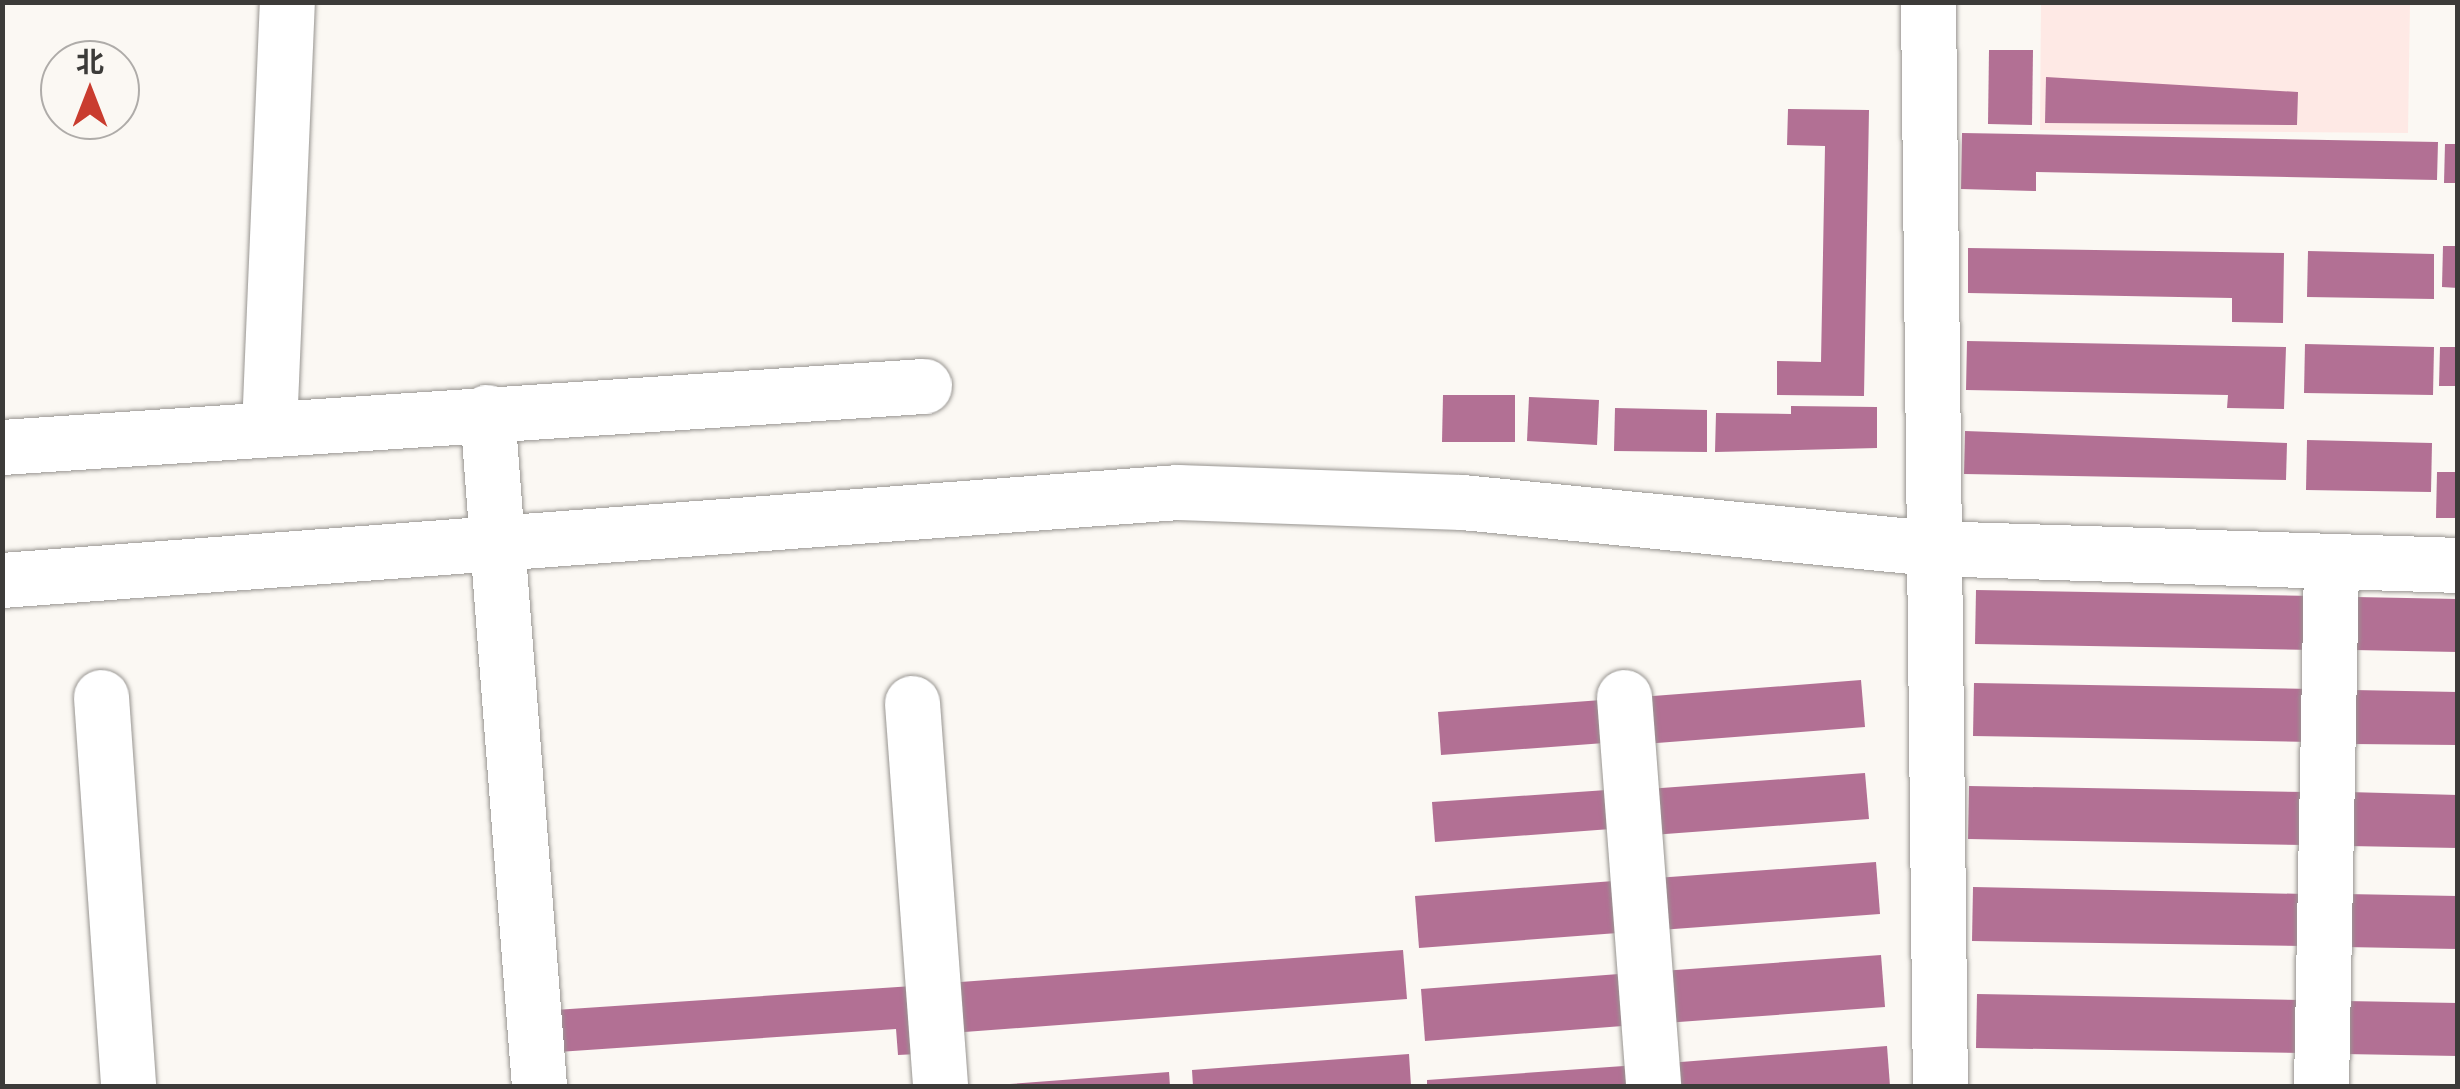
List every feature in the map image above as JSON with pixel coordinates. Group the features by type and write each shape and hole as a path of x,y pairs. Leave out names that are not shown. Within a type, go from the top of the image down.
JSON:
{"street":[{"path":"269,428 287,2"},
{"path":"1928,2 1930,548 1940,1086 1976,1086"},
{"path":"2,447 924,386"},
{"path":"488,412 539,1086"},
{"path":"2,580 990,502 1316,492 1930,548 2458,565"},
{"path":"2322,1086 2331,563"},
{"path":"101,697 128,1086"},
{"path":"1624,697 1654,1086"},
{"path":"912,703 940,1086"}],"shaded area":[{"path":"2041,3 2410,3 2408,133 2040,130"}],"building":[{"path":"1989,50 2033,50 2032,125 1988,124"},
{"path":"2046,77 2298,92 2297,125 2045,123"},
{"path":"1788,109 1869,110 1864,396 1777,395 1777,361 1821,362 1825,146 1787,145"},
{"path":"1962,133 2438,142 2437,180 2036,172 2036,191 1961,189"},
{"path":"2445,144 2458,144 2458,183 2444,183"},
{"path":"2443,246 2458,246 2458,288 2442,287"},
{"path":"1968,248 2284,253 2283,323 2232,322 2232,298 1968,293"},
{"path":"2308,251 2434,254 2434,299 2307,297"},
{"path":"1967,341 2286,347 2284,409 2227,408 2228,395 1966,390"},
{"path":"2305,344 2434,347 2433,395 2304,393"},
{"path":"2440,347 2458,347 2458,386 2439,386"},
{"path":"1443,395 1515,395 1515,442 1442,442"},
{"path":"1529,397 1599,400 1597,445 1527,441"},
{"path":"1791,406 1877,407 1877,448 1715,452 1716,413 1791,414"},
{"path":"1615,408 1707,410 1707,452 1614,451"},
{"path":"1965,431 2287,443 2286,480 1964,474"},
{"path":"2307,440 2432,443 2431,492 2306,490"},
{"path":"2437,472 2458,472 2458,518 2436,518"},
{"path":"1976,590 2314,596 2313,650 1975,644"},
{"path":"2355,597 2458,599 2458,652 2354,650"},
{"path":"1861,680 1865,727 1644,744 1640,697"},
{"path":"1974,683 2312,689 2311,742 1973,736"},
{"path":"2353,690 2458,692 2458,745 2352,744"},
{"path":"1615,699 1618,742 1441,755 1438,712"},
{"path":"1865,773 1869,819 1652,835 1648,789"},
{"path":"1969,786 2307,792 2306,845 1968,839"},
{"path":"1621,789 1624,828 1435,842 1432,802"},
{"path":"2348,792 2458,795 2458,848 2348,846"},
{"path":"1876,862 1880,914 1660,930 1656,878"},
{"path":"1627,880 1631,932 1419,948 1415,896"},
{"path":"1973,887 2304,894 2303,946 1972,941"},
{"path":"2345,894 2458,896 2458,949 2344,947"},
{"path":"1403,950 1407,999 951,1033 947,983"},
{"path":"1881,955 1885,1007 1665,1023 1662,971"},
{"path":"1632,973 1636,1025 1425,1041 1421,989"},
{"path":"913,986 917,1054 898,1055 896,1029 558,1052 555,1010"},
{"path":"1977,994 2304,1000 2303,1053 1976,1048"},
{"path":"2345,1001 2458,1003 2458,1056 2344,1054"},
{"path":"1887,1046 1890,1086 1669,1086 1668,1063"},
{"path":"1409,1054 1411,1086 1193,1086 1192,1070"},
{"path":"1638,1065 1640,1086 1427,1086 1427,1080"},
{"path":"1169,1072 1170,1086 1010,1086 1010,1084"}]}
